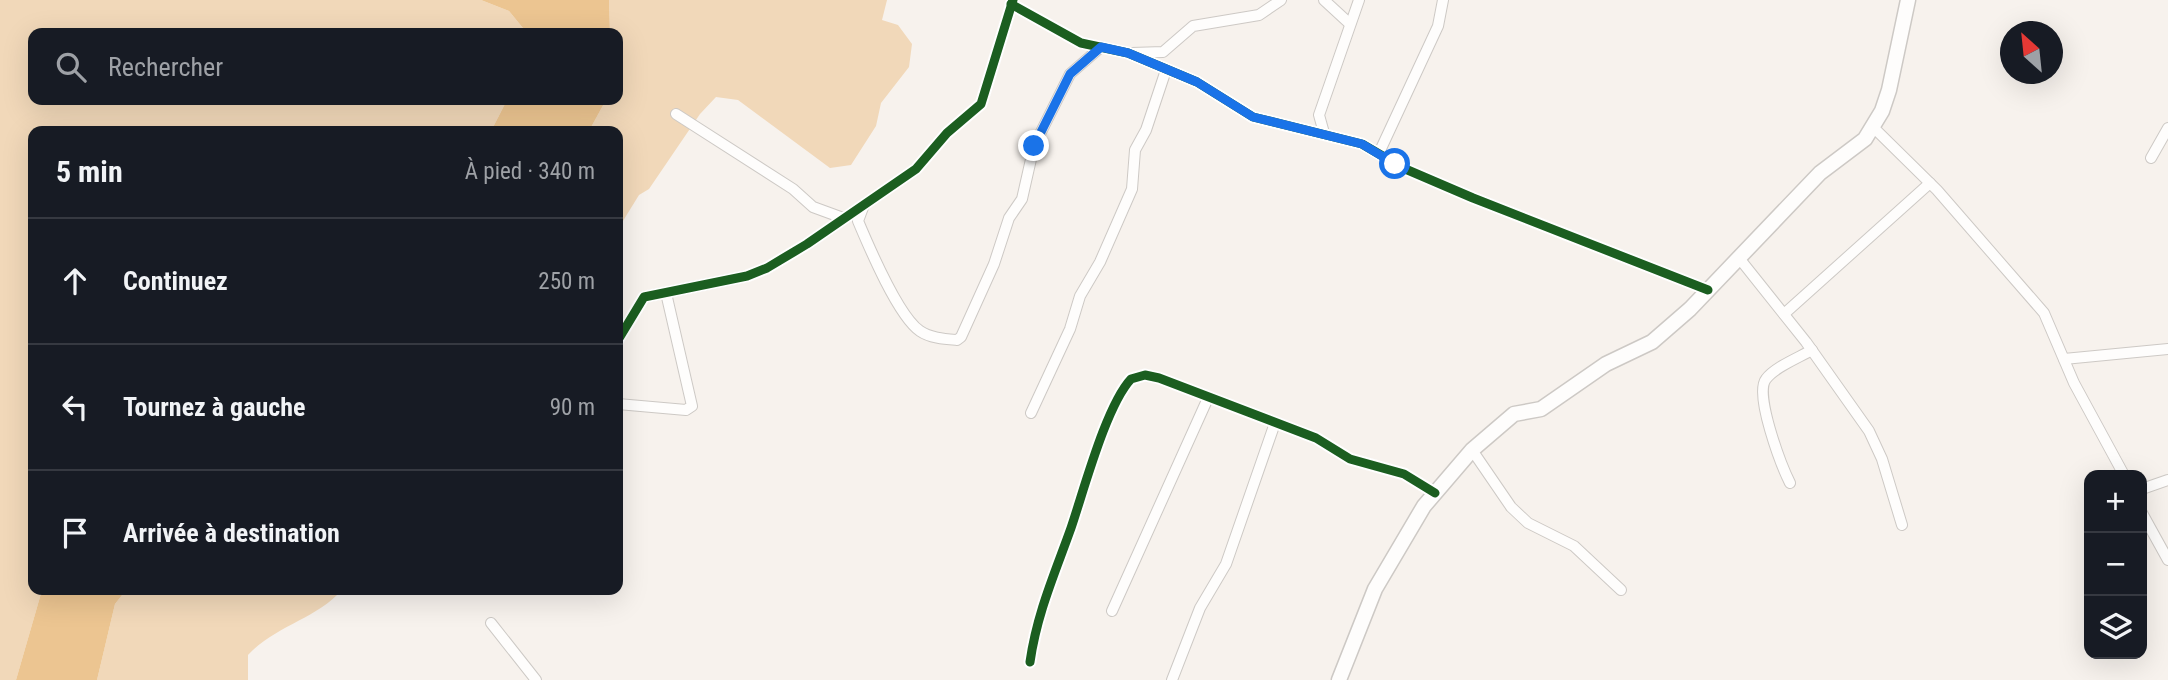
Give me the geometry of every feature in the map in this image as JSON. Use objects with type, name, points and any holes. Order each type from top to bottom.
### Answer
[{"type":"main road","points":[[1339,680],[1375,589],[1435,493],[1472,450],[1514,414],[1541,409],[1606,364],[1652,342],[1708,290],[1820,173],[1857,147],[1873,127],[1889,90],[1908,0]]},
{"type":"street","points":[[1128,53],[1163,52],[1192,26],[1259,15],[1281,0]]},
{"type":"street","points":[[1324,0],[1350,24]]},
{"type":"street","points":[[1324,133],[1319,115],[1359,0]]},
{"type":"street","points":[[1379,153],[1438,26],[1443,0]]},
{"type":"street","points":[[623,331],[640,299],[747,276],[767,268],[916,169],[947,133],[978,107],[1012,2],[1058,32],[1128,53],[1197,82],[1253,117],[1324,133],[1379,153],[1404,168],[1473,198],[1708,290]]},
{"type":"street","points":[[864,205],[858,222],[892,292],[912,324],[929,335],[957,340],[961,337],[994,264],[1009,218],[1021,199],[1034,146],[1070,74],[1101,47]]},
{"type":"street","points":[[1031,413],[1070,329],[1080,296],[1100,262],[1132,189],[1135,150],[1146,130],[1166,70]]},
{"type":"street","points":[[676,114],[793,190],[813,207],[843,218]]},
{"type":"street","points":[[1873,127],[1930,183],[2044,313],[2074,383],[2121,470]]},
{"type":"street","points":[[2151,158],[2168,128]]},
{"type":"street","points":[[1784,314],[1930,183]]},
{"type":"street","points":[[1739,258],[1812,350],[1877,445],[1902,525]]},
{"type":"street","points":[[623,404],[686,410],[692,407],[666,293]]},
{"type":"street","points":[[2064,359],[2168,349]]},
{"type":"street","points":[[1790,482],[1777,455],[1762,390],[1767,376],[1812,350]]},
{"type":"street","points":[[1030,662],[1054,565],[1108,421],[1127,383],[1138,376],[1159,378],[1316,438],[1350,459],[1404,474],[1435,493]]},
{"type":"street","points":[[1112,611],[1208,398]]},
{"type":"street","points":[[1172,680],[1200,608],[1226,564],[1275,423]]},
{"type":"street","points":[[1472,450],[1511,507],[1528,523],[1574,546],[1621,590]]},
{"type":"street","points":[[2147,487],[2168,480]]},
{"type":"street","points":[[2147,522],[2168,561]]},
{"type":"street","points":[[491,623],[536,680]]},
{"type":"shaded area","points":[[0,0],[481,0],[509,11],[523,28],[28,28],[28,105],[504,105],[494,126],[28,126],[28,595],[41,595],[16,680],[0,680]]},
{"type":"shaded area","points":[[481,0],[609,0],[610,28],[523,28],[509,11]]},
{"type":"shaded area","points":[[609,0],[887,0],[882,20],[898,25],[912,44],[909,67],[881,103],[876,126],[851,165],[830,168],[738,100],[716,97],[700,114],[649,189],[639,195],[623,221],[623,126],[592,126],[603,105],[623,105],[623,28],[610,28]]},
{"type":"shaded area","points":[[504,105],[603,105],[592,126],[494,126]]},
{"type":"shaded area","points":[[41,595],[122,595],[115,604],[97,680],[16,680]]},
{"type":"shaded area","points":[[122,595],[337,595],[270,637],[248,655],[248,680],[97,680],[115,604]]},
{"type":"cycle path","points":[[623,332],[644,297],[747,276],[767,268],[807,244],[916,169],[947,133],[981,104],[1013,0]]},
{"type":"cycle path","points":[[1011,4],[1081,43],[1128,53],[1197,82],[1253,117],[1362,144],[1403,168],[1473,198],[1708,290]]},
{"type":"cycle path","points":[[1030,662],[1042,610],[1096,449],[1113,408],[1131,379],[1145,375],[1159,378],[1316,438],[1350,459],[1404,474],[1435,493]]},
{"type":"route","points":[[1034,146],[1070,74],[1101,47],[1128,53],[1197,82],[1253,117],[1267,122],[1309,128],[1362,144],[1395,164]]}]
